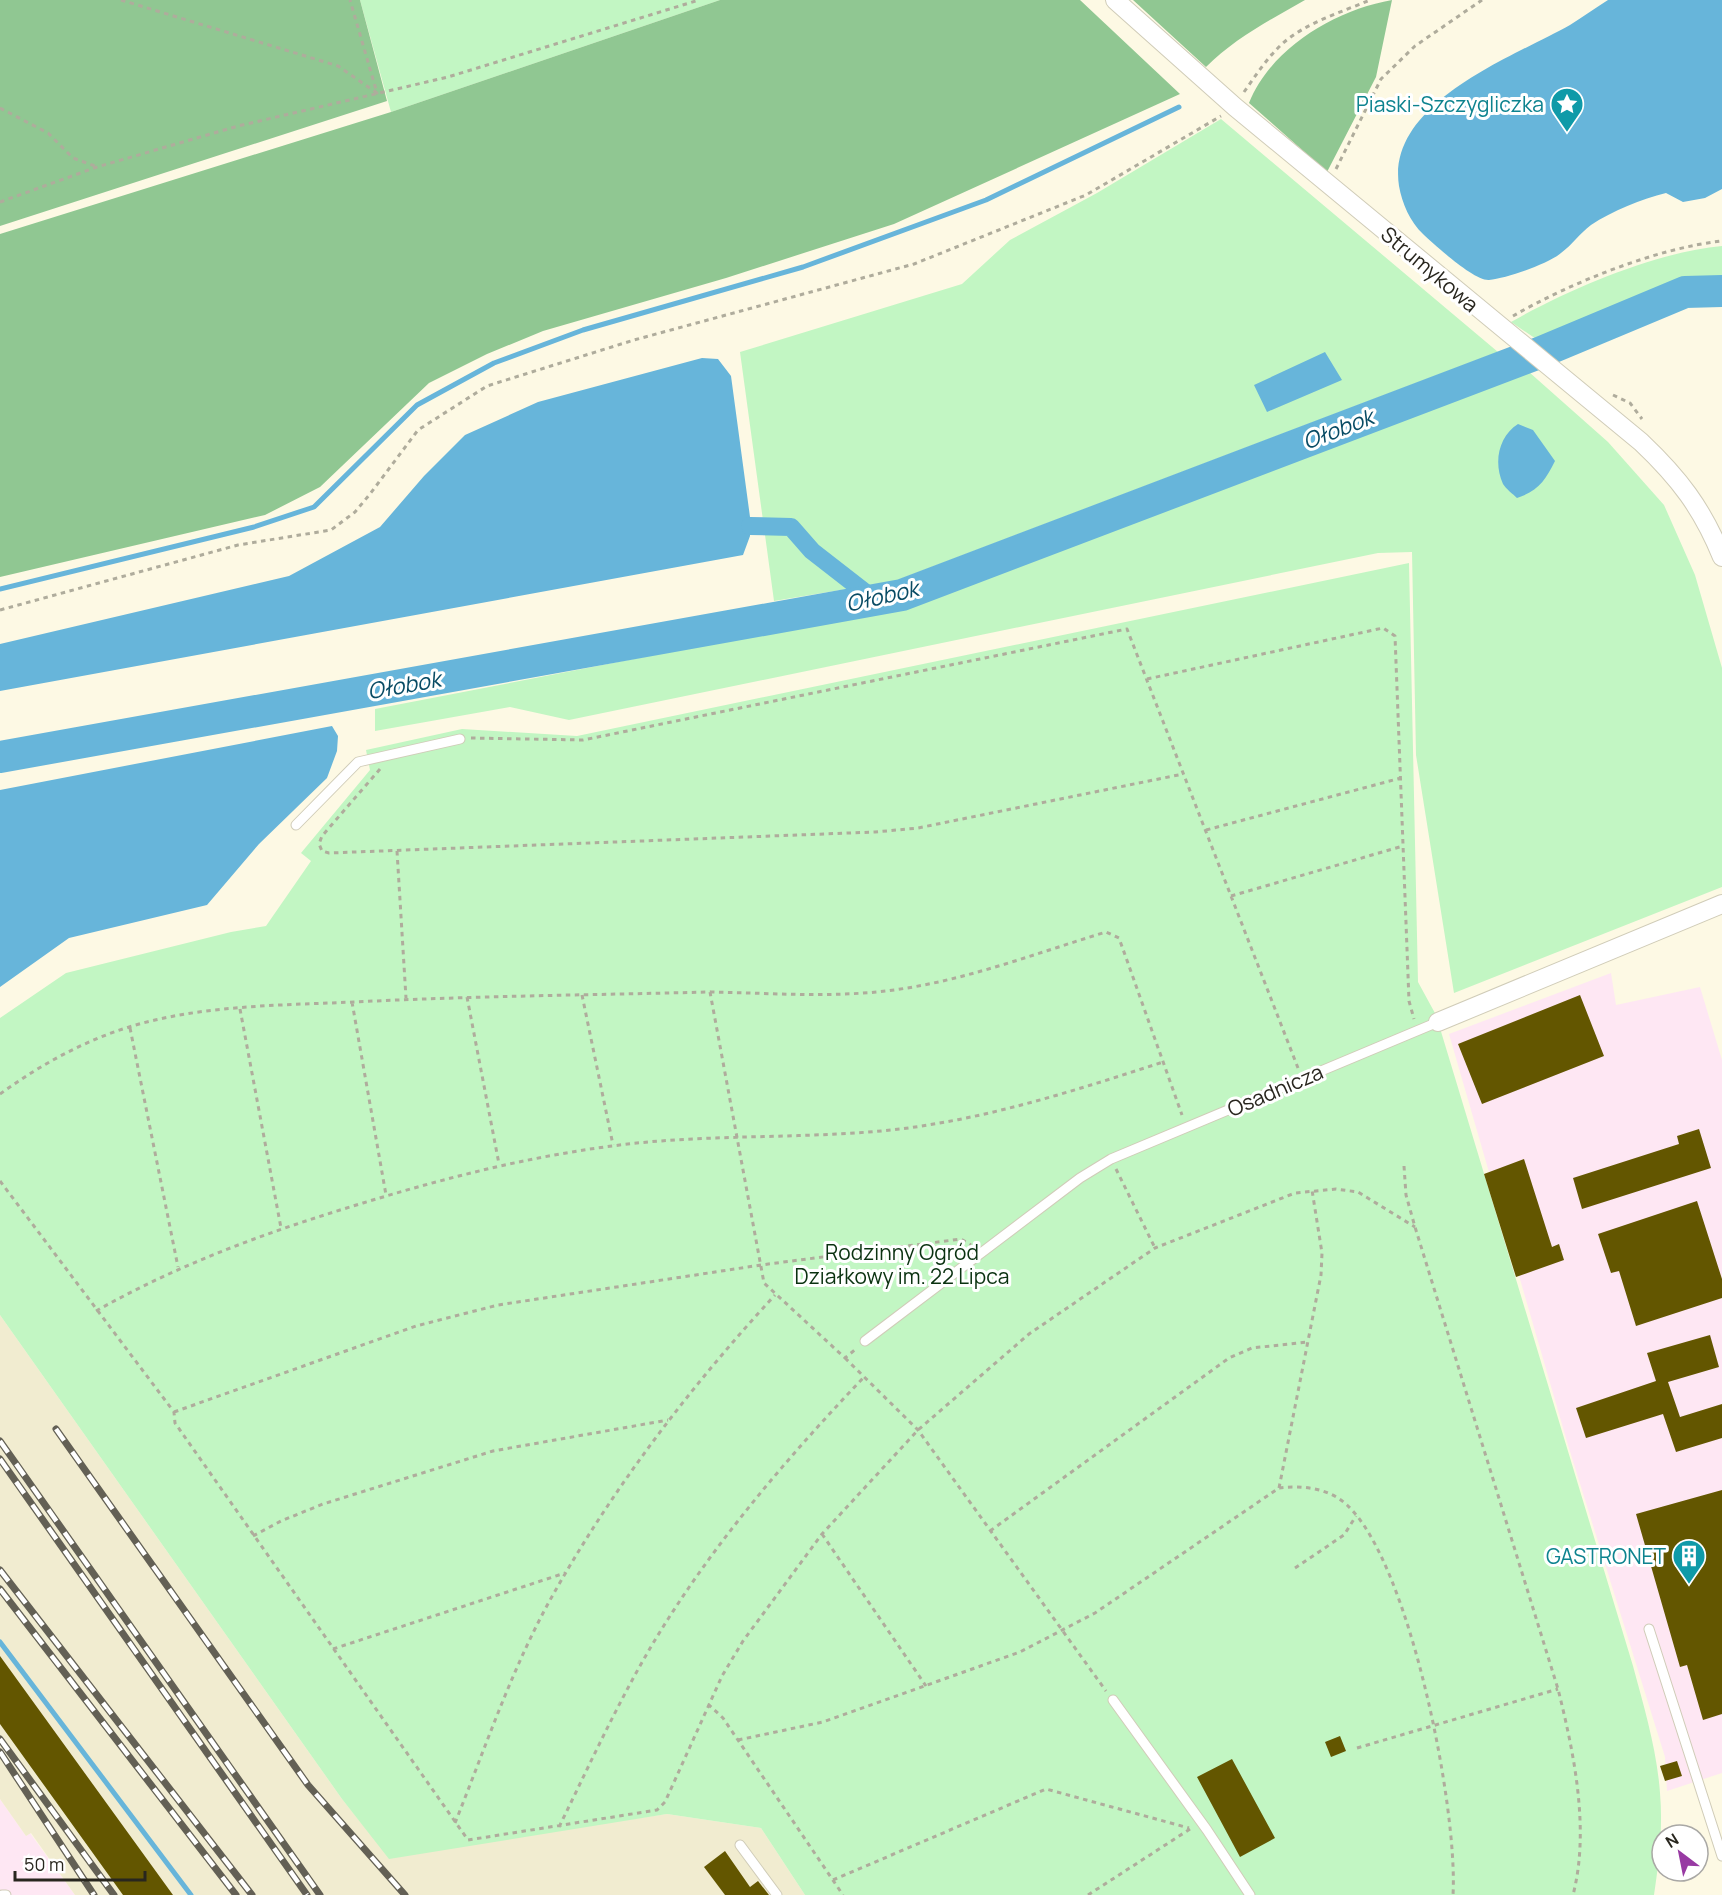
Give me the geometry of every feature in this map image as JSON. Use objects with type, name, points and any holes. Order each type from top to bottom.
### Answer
[{"type":"street","name":"Strumykowa","points":[[1115,0],[1234,107],[1641,442],[1667,468],[1707,520],[1722,557]]},
{"type":"street","name":"Osadnicza","points":[[1438,1022],[1722,904]]},
{"type":"lane","points":[[296,825],[358,762],[460,739]]},
{"type":"lane","name":"Osadnicza","points":[[865,1341],[1080,1178],[1111,1159],[1438,1022]]},
{"type":"lane","points":[[1649,1629],[1722,1856]]},
{"type":"lane","points":[[1113,1700],[1207,1830],[1250,1895]]},
{"type":"lane","points":[[740,1845],[777,1895]]},
{"type":"path","points":[[121,0],[338,66],[377,93]]},
{"type":"path","points":[[350,0],[377,93]]},
{"type":"path","points":[[0,202],[97,167],[238,126],[448,77],[699,0]]},
{"type":"path","points":[[0,610],[238,545],[331,530],[355,512],[418,430],[487,386],[634,340],[915,264],[1086,195],[1234,107],[1264,63],[1284,43],[1318,22],[1370,0]]},
{"type":"path","points":[[1328,184],[1381,79],[1415,46],[1482,0]]},
{"type":"path","points":[[0,108],[48,133],[73,158],[97,167]]},
{"type":"path","points":[[1497,325],[1542,299],[1654,255],[1694,244],[1722,242]]},
{"type":"path","points":[[1147,680],[1383,628],[1395,636],[1409,1000],[1418,1030]]},
{"type":"path","points":[[460,739],[583,740],[1127,629],[1302,1078]]},
{"type":"path","points":[[378,757],[381,771],[322,836],[319,844],[322,851],[329,854],[875,832],[918,828],[1183,774]]},
{"type":"path","points":[[1205,831],[1401,778]]},
{"type":"path","points":[[1231,896],[1403,846]]},
{"type":"path","points":[[397,851],[406,999]]},
{"type":"path","points":[[0,1094],[36,1068],[83,1043],[154,1020],[240,1009],[406,999],[710,993],[865,993],[951,980],[1106,932],[1119,938],[1187,1127]]},
{"type":"path","points":[[710,993],[764,1283],[845,1358],[918,1431],[1113,1700]]},
{"type":"path","points":[[582,995],[613,1145]]},
{"type":"path","points":[[467,997],[499,1164]]},
{"type":"path","points":[[352,1002],[387,1196]]},
{"type":"path","points":[[240,1009],[281,1228]]},
{"type":"path","points":[[130,1028],[178,1268]]},
{"type":"path","points":[[96,1311],[178,1268],[281,1228],[499,1164],[613,1145],[737,1136],[841,1135],[903,1129],[997,1111],[1067,1093],[1163,1062]]},
{"type":"path","points":[[1111,1159],[1155,1248]]},
{"type":"path","points":[[1404,1166],[1406,1195],[1415,1227],[1558,1689],[1577,1778],[1579,1846],[1573,1895]]},
{"type":"path","points":[[0,1181],[174,1412],[175,1424],[468,1840],[657,1810],[665,1802],[708,1704],[743,1641],[822,1534],[918,1431],[1029,1334],[1155,1248],[1272,1200],[1312,1190],[1336,1189],[1358,1192],[1415,1227]]},
{"type":"path","points":[[1278,1488],[1321,1275],[1322,1253],[1312,1190]]},
{"type":"path","points":[[174,1412],[416,1326],[498,1305],[760,1265],[961,1239],[983,1251]]},
{"type":"path","points":[[455,1822],[523,1656],[567,1572],[606,1506],[719,1355],[776,1294]]},
{"type":"path","points":[[845,1358],[865,1341]]},
{"type":"path","points":[[990,1531],[1229,1358],[1252,1348],[1308,1342]]},
{"type":"path","points":[[560,1827],[607,1728],[655,1640],[726,1536],[804,1440],[864,1377]]},
{"type":"path","points":[[253,1536],[281,1521],[323,1504],[493,1450],[670,1420]]},
{"type":"path","points":[[738,1740],[823,1722],[1020,1652],[1104,1606],[1278,1488],[1295,1486],[1335,1495],[1368,1530],[1391,1581],[1421,1674],[1432,1725],[1449,1820],[1454,1869],[1453,1895]]},
{"type":"path","points":[[1295,1568],[1344,1535],[1356,1516]]},
{"type":"path","points":[[822,1534],[926,1686]]},
{"type":"path","points":[[333,1649],[567,1572]]},
{"type":"path","points":[[1357,1748],[1558,1689]]},
{"type":"path","points":[[708,1704],[723,1718],[843,1895]]},
{"type":"path","points":[[833,1880],[1046,1789],[1190,1828],[1207,1830]]},
{"type":"path","points":[[1088,1895],[1190,1828]]},
{"type":"shaded area","points":[[1611,973],[1616,1005],[1700,987],[1722,1060],[1722,1773],[1667,1791],[1665,1757],[1568,1445],[1449,1034]]},
{"type":"shaded area","points":[[0,1315],[342,1799],[387,1855],[667,1814],[761,1828],[805,1895],[75,1895],[31,1833],[26,1836],[0,1799]]},
{"type":"shaded area","points":[[0,1799],[26,1836],[30,1833],[75,1895],[0,1895]]},
{"type":"green space","points":[[0,0],[360,0],[387,101],[0,226]]},
{"type":"green space","points":[[360,0],[720,0],[391,112]]},
{"type":"green space","points":[[720,0],[1080,0],[1180,94],[894,224],[726,278],[543,331],[487,354],[429,383],[320,487],[265,515],[0,577],[0,234],[391,112]]},
{"type":"green space","points":[[1133,0],[1305,0],[1240,39],[1206,67]]},
{"type":"green space","points":[[1392,0],[1376,77],[1327,172],[1249,103],[1259,83],[1273,65],[1307,35],[1349,13]]},
{"type":"green space","points":[[1221,119],[1498,352],[895,581],[774,601],[740,352],[962,284],[1010,240],[1097,193]]},
{"type":"green space","points":[[1722,246],[1722,283],[1681,285],[1542,343],[1511,322],[1559,297],[1613,274],[1669,256]]},
{"type":"green space","points":[[1529,372],[1608,442],[1664,505],[1695,575],[1722,668],[1722,887],[1454,993],[1416,755],[1412,552],[1378,553],[569,720],[510,707],[375,731],[375,709],[918,604]]},
{"type":"green space","name":"Rodzinny Ogród Działkowy im. 22 Lipca","points":[[1409,563],[1418,982],[1436,1015],[1646,1713],[1656,1761],[1661,1806],[1661,1823],[1650,1823],[1650,1883],[1655,1883],[1654,1895],[805,1895],[761,1828],[667,1814],[389,1859],[342,1799],[0,1315],[0,1018],[66,973],[231,932],[266,926],[311,861],[301,853],[370,770],[366,750],[462,729],[577,736]]},
{"type":"water","name":"Piaski-Szczygliczka","points":[[1608,0],[1722,0],[1722,189],[1705,198],[1683,202],[1666,193],[1637,202],[1591,225],[1565,250],[1547,262],[1506,276],[1489,280],[1482,279],[1455,262],[1423,234],[1410,218],[1399,186],[1400,157],[1412,130],[1432,107],[1458,86],[1487,68],[1570,25]]},
{"type":"water","points":[[1325,352],[1342,380],[1267,412],[1254,385]]},
{"type":"water","points":[[702,358],[718,359],[731,376],[750,517],[750,536],[743,555],[0,691],[0,644],[289,576],[380,527],[424,476],[465,435],[538,402]]},
{"type":"water","points":[[1518,424],[1533,430],[1555,461],[1540,484],[1517,498],[1503,484],[1498,459],[1506,435]]},
{"type":"water","points":[[332,726],[338,736],[337,751],[327,778],[259,844],[207,905],[69,938],[0,987],[0,790]]},
{"type":"building","points":[[1580,995],[1604,1056],[1482,1104],[1458,1044]]},
{"type":"building","points":[[1699,1129],[1711,1168],[1582,1209],[1573,1178],[1679,1144],[1677,1136]]},
{"type":"building","points":[[1524,1159],[1552,1247],[1559,1244],[1564,1260],[1516,1277],[1484,1174]]},
{"type":"building","points":[[1697,1201],[1722,1279],[1722,1298],[1636,1326],[1619,1271],[1611,1273],[1598,1234]]},
{"type":"building","points":[[1710,1335],[1719,1367],[1668,1382],[1680,1417],[1722,1404],[1722,1438],[1676,1452],[1663,1414],[1586,1438],[1576,1408],[1656,1381],[1647,1353]]},
{"type":"building","name":"GASTRONET","points":[[1722,1490],[1722,1714],[1703,1720],[1687,1665],[1680,1667],[1636,1514]]},
{"type":"building","points":[[0,1656],[173,1895],[123,1895],[0,1724]]},
{"type":"building","points":[[1340,1736],[1346,1751],[1331,1757],[1325,1742]]},
{"type":"building","points":[[1232,1759],[1275,1838],[1240,1857],[1197,1777]]},
{"type":"building","points":[[1677,1761],[1682,1776],[1665,1781],[1660,1766]]},
{"type":"building","points":[[725,1851],[750,1887],[758,1881],[769,1895],[725,1895],[704,1867]]},
{"type":"waterway","points":[[0,589],[254,527],[314,507],[417,405],[494,363],[583,330],[803,267],[986,200],[1179,107]]},
{"type":"waterway","name":"Ołobok","points":[[0,757],[902,595],[1539,353],[1685,292],[1722,291]]},
{"type":"waterway","points":[[750,526],[791,527],[812,551],[875,600]]},
{"type":"waterway","points":[[0,1642],[191,1895]]},
{"type":"railway","points":[[56,1429],[308,1785],[405,1895]]},
{"type":"railway","points":[[0,1441],[320,1895]]},
{"type":"railway","points":[[0,1459],[307,1895]]},
{"type":"railway","points":[[0,1570],[252,1895]]},
{"type":"railway","points":[[0,1589],[236,1895]]},
{"type":"railway","points":[[0,1739],[114,1895]]},
{"type":"railway","points":[[0,1752],[94,1895]]},
{"type":"place","name":"Piaski-Szczygliczka","points":[[1567,133]]},
{"type":"place","name":"GASTRONET","points":[[1689,1585]]}]
